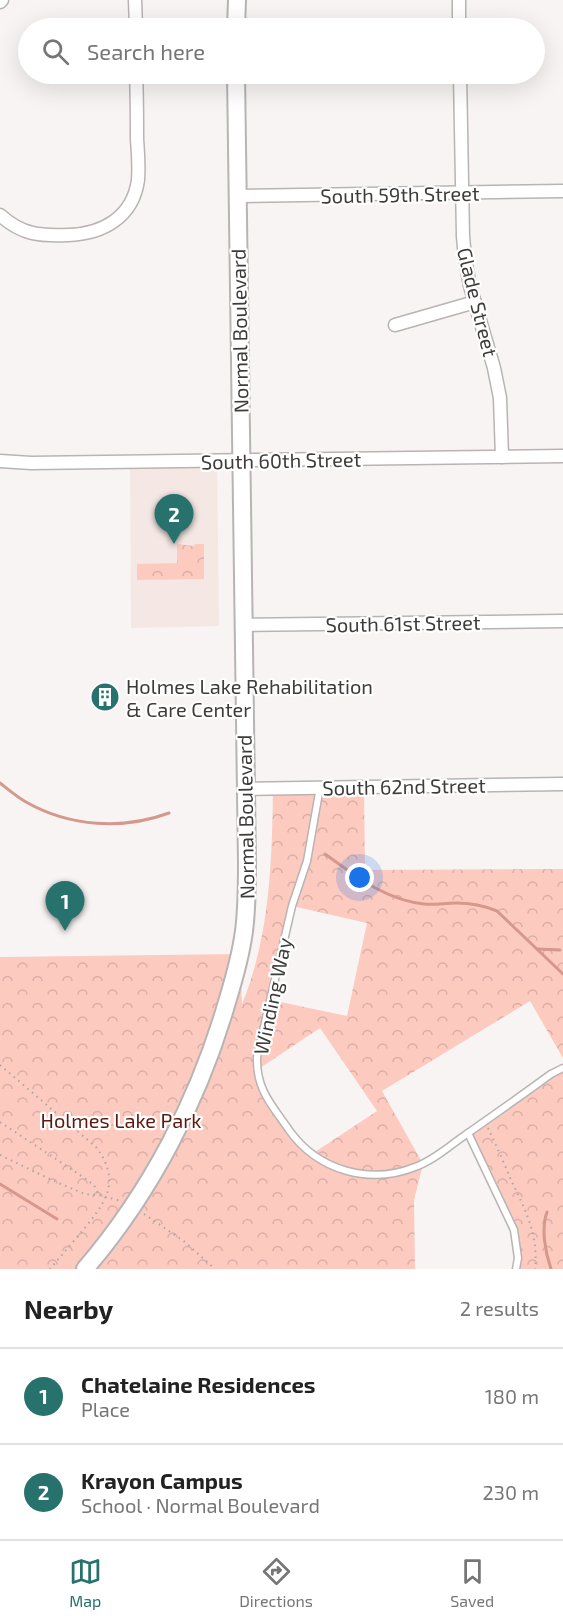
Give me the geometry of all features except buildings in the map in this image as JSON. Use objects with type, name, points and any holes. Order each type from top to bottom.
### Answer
[{"type":"main road","points":[[236,18],[237,0]]},
{"type":"main road","name":"Normal Boulevard","points":[[85,1269],[132,1206],[165,1153],[191,1102],[215,1041],[235,974],[244,932],[247,902],[236,84]]},
{"type":"street","points":[[135,0],[136,18]]},
{"type":"street","points":[[459,0],[459,18]]},
{"type":"street","points":[[0,215],[9,223],[30,233],[44,235],[90,233],[119,218],[133,198],[138,178],[136,84]]},
{"type":"street","name":"Glade Street","points":[[460,84],[465,259],[495,368],[500,398],[502,457]]},
{"type":"street","name":"South 59th Street","points":[[237,196],[563,191]]},
{"type":"street","points":[[395,325],[475,302]]},
{"type":"street","name":"South 60th Street","points":[[0,461],[31,463],[563,456]]},
{"type":"street","name":"South 61st Street","points":[[243,625],[563,621]]},
{"type":"street","name":"South 62nd Street","points":[[245,789],[563,784]]},
{"type":"lane","name":"Winding Way","points":[[320,787],[307,861],[292,906],[257,1057],[259,1083],[293,1135],[318,1159],[334,1167],[367,1175],[401,1172],[430,1160],[551,1074],[563,1068]]},
{"type":"lane","points":[[468,1133],[514,1230],[518,1258],[516,1269]]},
{"type":"path","points":[[0,1065],[96,1148],[103,1157],[109,1173],[110,1182],[106,1197],[98,1211],[50,1269]]},
{"type":"path","points":[[485,1121],[528,1217],[535,1245],[535,1269]]},
{"type":"path","points":[[0,1122],[81,1174],[94,1185],[99,1195]]},
{"type":"path","points":[[0,1155],[85,1194],[99,1195],[132,1206],[184,1242],[215,1269]]},
{"type":"shaded area","points":[[217,461],[219,626],[131,628],[130,462]]},
{"type":"green space","points":[[177,544],[194,546],[204,544],[204,579],[137,580],[137,564],[177,563]]},
{"type":"green space","name":"Holmes Lake Park","points":[[364,787],[365,870],[563,869],[563,1058],[530,1001],[382,1091],[423,1164],[414,1200],[415,1269],[0,1269],[0,957],[240,954],[242,1004],[259,952],[268,898],[273,788]],"holes":[[[292,906],[367,923],[347,1016],[271,1000]],[[320,1028],[377,1111],[312,1154],[293,1135],[259,1083],[257,1070]]]},
{"type":"green space","points":[[563,1068],[563,1269],[516,1269],[517,1244],[468,1133]]},
{"type":"waterway","points":[[0,783],[23,800],[43,810],[78,821],[115,824],[169,813]]},
{"type":"waterway","points":[[325,854],[372,886],[396,898],[424,904],[472,904],[497,911],[563,974]]},
{"type":"waterway","points":[[538,949],[560,950]]},
{"type":"waterway","points":[[0,1184],[57,1219]]},
{"type":"waterway","points":[[547,1212],[544,1225],[545,1240],[551,1269]]},
{"type":"place","name":"Krayon Campus","points":[[174,544]]},
{"type":"place","name":"Holmes Lake Rehabilitation & Care Center","points":[[105,697]]},
{"type":"place","name":"Chatelaine Residences","points":[[65,931]]}]
